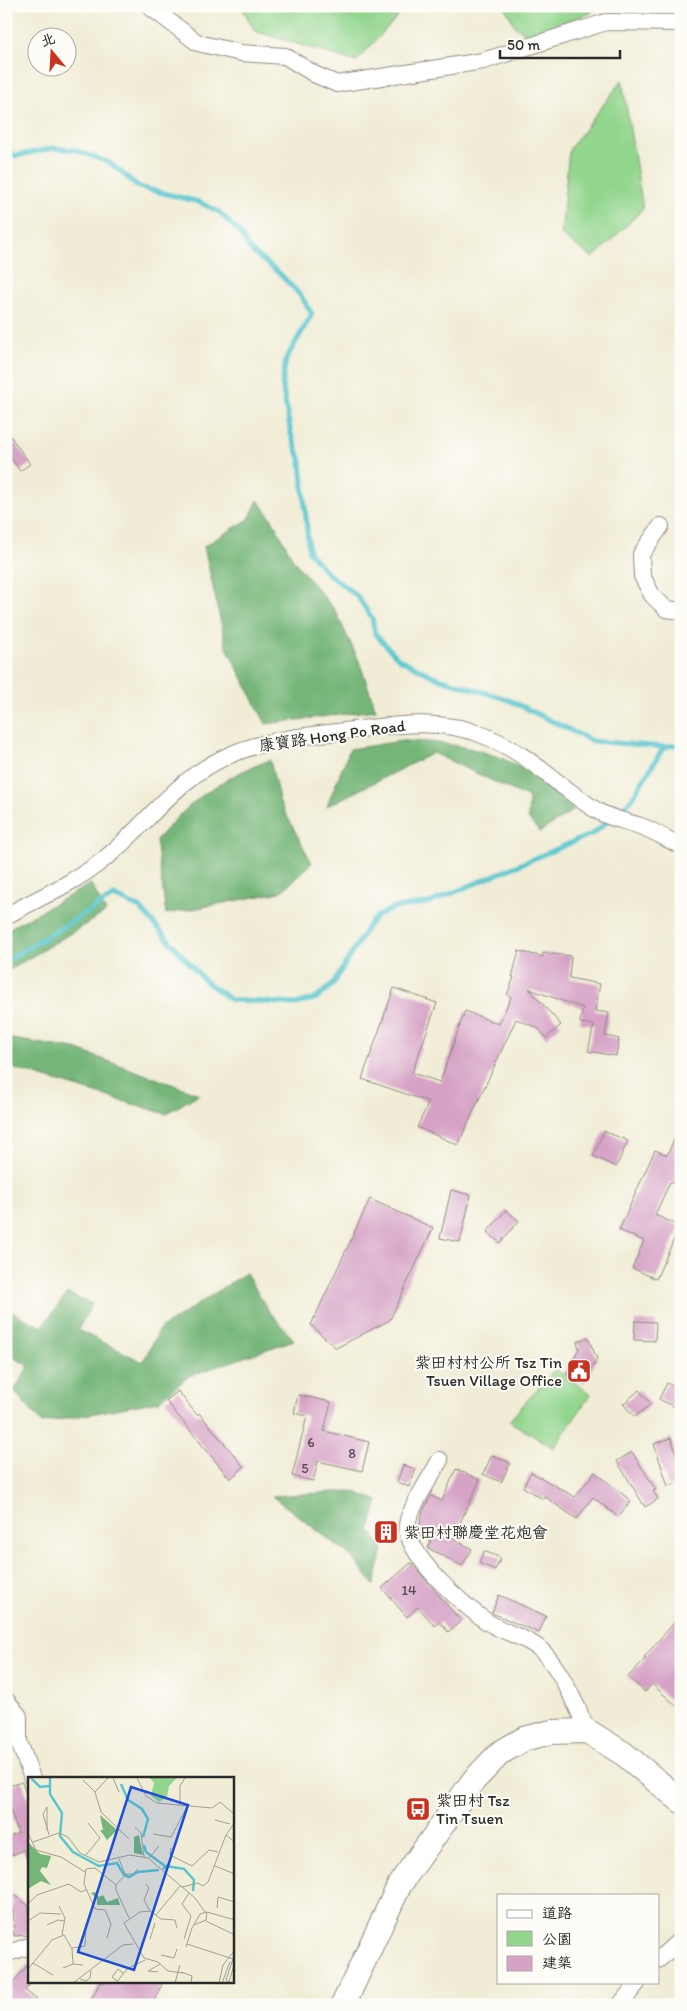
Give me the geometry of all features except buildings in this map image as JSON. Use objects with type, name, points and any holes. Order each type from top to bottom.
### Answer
[{"type":"street","points":[[148,6],[198,43],[241,53],[285,56],[316,75],[337,84],[483,61],[606,22],[681,23]]},
{"type":"street","points":[[661,526],[641,554],[642,576],[652,595],[666,609],[681,611]]},
{"type":"street","name":"康寶路 Hong Po Road","points":[[6,916],[81,876],[101,862],[123,843],[162,801],[195,775],[238,752],[291,738],[408,724],[433,724],[459,728],[484,735],[508,746],[530,760],[598,811],[644,828],[681,846]]},
{"type":"street","points":[[440,1460],[408,1520],[407,1534],[414,1549],[452,1593],[474,1612],[490,1624],[540,1649],[576,1703],[586,1731]]},
{"type":"street","points":[[6,1700],[19,1716],[19,1742],[32,1777]]},
{"type":"street","points":[[343,2005],[400,1884],[474,1780],[500,1753],[524,1739],[551,1732],[586,1731],[624,1754],[681,1801]]},
{"type":"street","points":[[660,1958],[681,1939]]},
{"type":"street","points":[[6,1954],[28,1946]]},
{"type":"street","points":[[620,2005],[636,1984]]},
{"type":"green space","points":[[241,6],[407,6],[356,62],[255,31]]},
{"type":"green space","points":[[504,6],[594,6],[591,13],[527,34],[516,27]]},
{"type":"green space","points":[[622,80],[643,209],[593,258],[561,235],[569,150]]},
{"type":"green space","points":[[258,500],[273,521],[294,561],[335,610],[359,661],[376,710],[266,724],[226,646],[204,546],[249,519]]},
{"type":"green space","points":[[402,741],[458,746],[499,757],[520,767],[574,810],[540,832],[528,819],[529,798],[433,753],[327,806],[350,749]]},
{"type":"green space","points":[[270,760],[280,803],[312,863],[281,892],[166,914],[156,840],[182,813],[207,792],[235,775]]},
{"type":"green space","points":[[91,884],[106,912],[6,972],[6,930]]},
{"type":"green space","points":[[6,1038],[75,1049],[199,1094],[166,1114],[6,1066]]},
{"type":"green space","points":[[246,1273],[268,1310],[294,1340],[189,1376],[159,1401],[42,1423],[14,1391],[29,1366],[6,1353],[6,1309],[42,1327],[67,1293],[92,1304],[78,1330],[143,1362],[160,1329]]},
{"type":"green space","points":[[555,1369],[591,1394],[554,1448],[509,1421]]},
{"type":"green space","points":[[352,1491],[378,1501],[370,1530],[383,1550],[374,1585],[352,1557],[272,1496]]},
{"type":"waterway","points":[[6,149],[15,156],[54,148],[75,150],[110,163],[139,187],[199,202],[219,212],[239,232],[251,251],[279,273],[301,296],[312,314],[286,359],[282,384],[291,434],[301,461],[309,552],[327,573],[357,596],[372,618],[375,634],[399,659],[435,677],[509,700],[592,741],[664,747]]},
{"type":"waterway","points":[[6,961],[114,896],[140,908],[205,981],[231,1000],[296,1004],[317,998],[333,984],[368,926],[377,916],[394,908],[429,903],[594,833],[631,800],[664,747],[681,744]]},
{"type":"place","name":"紫田村村公所 Tsz Tin Tsuen Village Office","points":[[579,1371]]},
{"type":"place","name":"紫田村聯慶堂花炮會","points":[[386,1532]]},
{"type":"place","name":"紫田村 Tsz Tin Tsuen","points":[[418,1809]]}]
